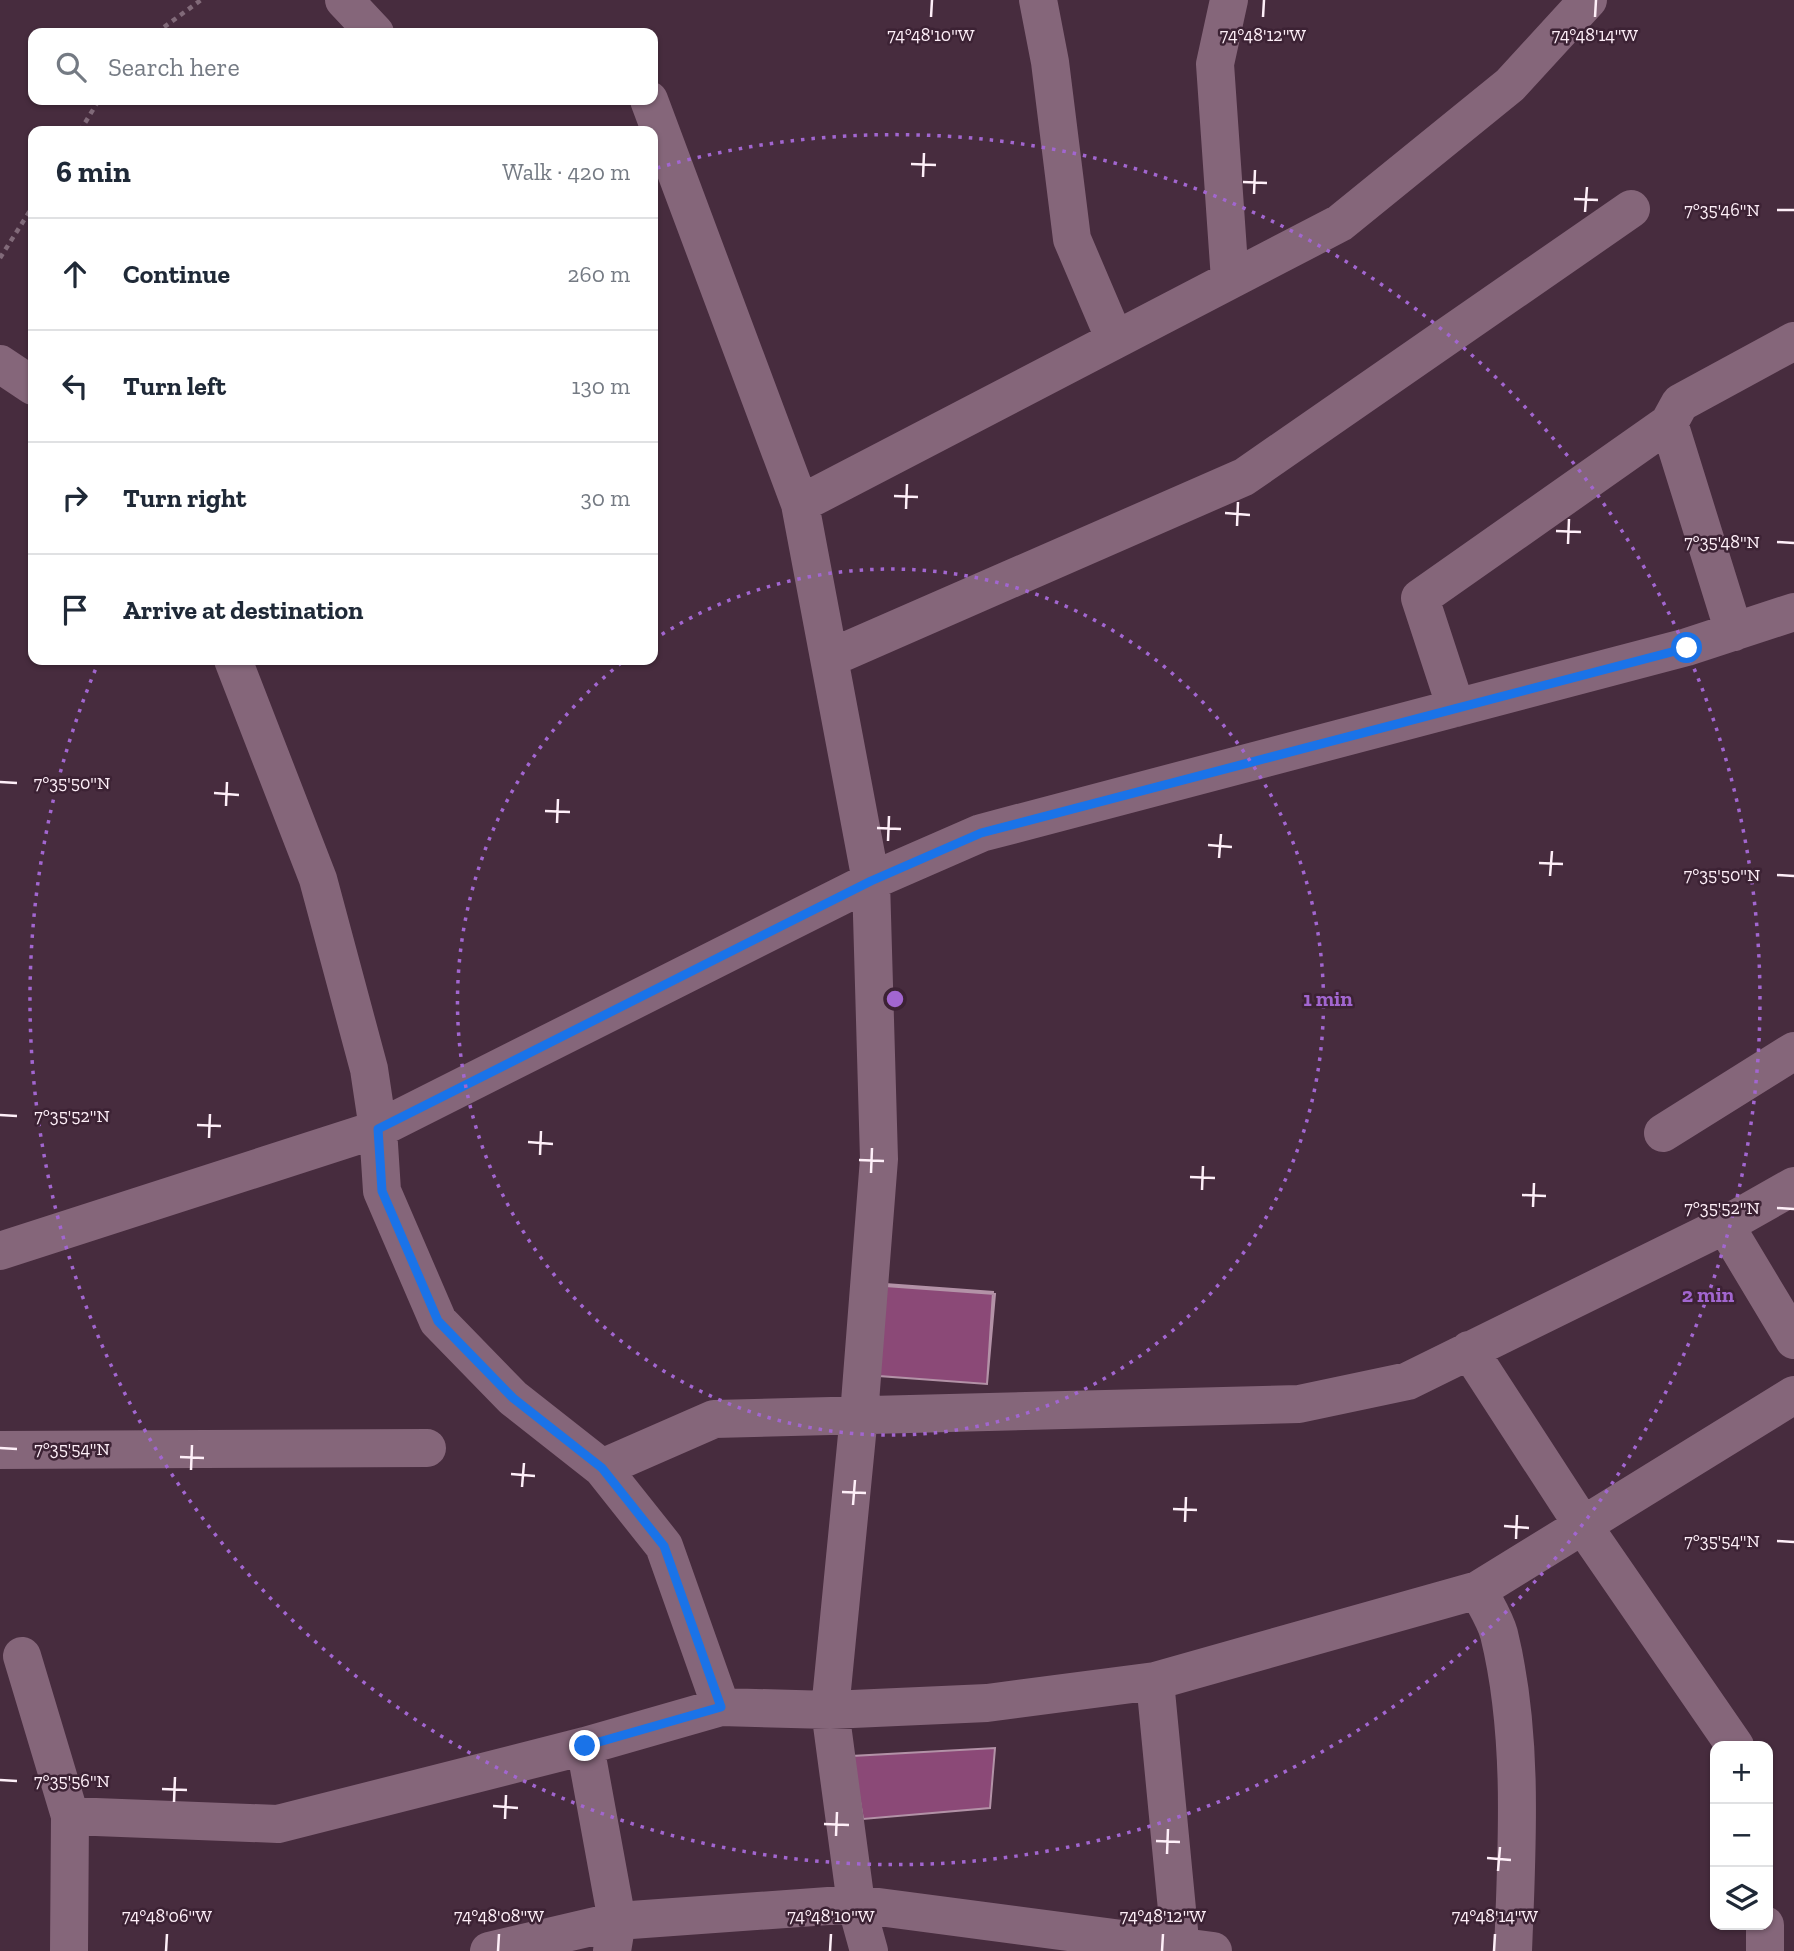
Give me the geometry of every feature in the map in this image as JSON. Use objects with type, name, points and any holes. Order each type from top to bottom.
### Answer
[{"type":"street","points":[[344,0],[370,28]]},
{"type":"street","points":[[1038,0],[1050,62],[1072,239],[1115,340]]},
{"type":"street","points":[[1229,0],[1215,64],[1230,280]]},
{"type":"street","points":[[800,504],[1340,222],[1510,85],[1588,0]]},
{"type":"street","points":[[651,105],[800,504],[871,881],[879,1159],[859,1415],[830,1710],[856,1904],[869,1951]]},
{"type":"street","points":[[830,658],[1244,477],[1631,209]]},
{"type":"street","points":[[1456,708],[1420,598],[1669,423],[1680,403],[1794,341]]},
{"type":"street","points":[[0,364],[28,383]]},
{"type":"street","points":[[1669,423],[1734,632]]},
{"type":"street","points":[[0,1251],[378,1129],[871,881],[981,833],[1687,648],[1794,612]]},
{"type":"street","points":[[237,665],[318,879],[369,1069],[378,1129],[382,1191],[438,1321],[513,1398],[602,1468],[664,1546],[721,1707]]},
{"type":"street","points":[[1663,1133],[1794,1051]]},
{"type":"street","points":[[602,1468],[714,1419],[1299,1404],[1408,1381],[1725,1224],[1794,1186]]},
{"type":"street","points":[[1725,1224],[1794,1340]]},
{"type":"street","points":[[1469,1350],[1582,1524],[1732,1741]]},
{"type":"street","points":[[70,1816],[278,1824],[585,1746],[721,1707],[830,1710],[987,1703],[1155,1681],[1478,1590],[1794,1395]]},
{"type":"street","points":[[0,1450],[427,1448]]},
{"type":"street","points":[[1478,1590],[1498,1631],[1514,1718],[1516,1872],[1513,1951]]},
{"type":"street","points":[[22,1656],[70,1816],[69,1951]]},
{"type":"street","points":[[489,1951],[856,1904],[1191,1949],[1155,1681]]},
{"type":"street","points":[[585,1746],[614,1936]]},
{"type":"street","points":[[1765,1930],[1765,1951]]},
{"type":"path","points":[[163,28],[201,0]]},
{"type":"path","points":[[83,126],[96,105]]},
{"type":"path","points":[[0,258],[28,214]]},
{"type":"building","points":[[885,1284],[993,1292],[987,1384],[879,1376]]},
{"type":"building","points":[[885,1286],[995,1294],[987,1384],[879,1376]]},
{"type":"building","points":[[995,1748],[990,1808],[863,1819],[852,1756]]},
{"type":"route","points":[[585,1746],[721,1707],[664,1546],[602,1468],[513,1398],[438,1321],[382,1191],[378,1129],[871,881],[981,833],[1687,648]]}]
